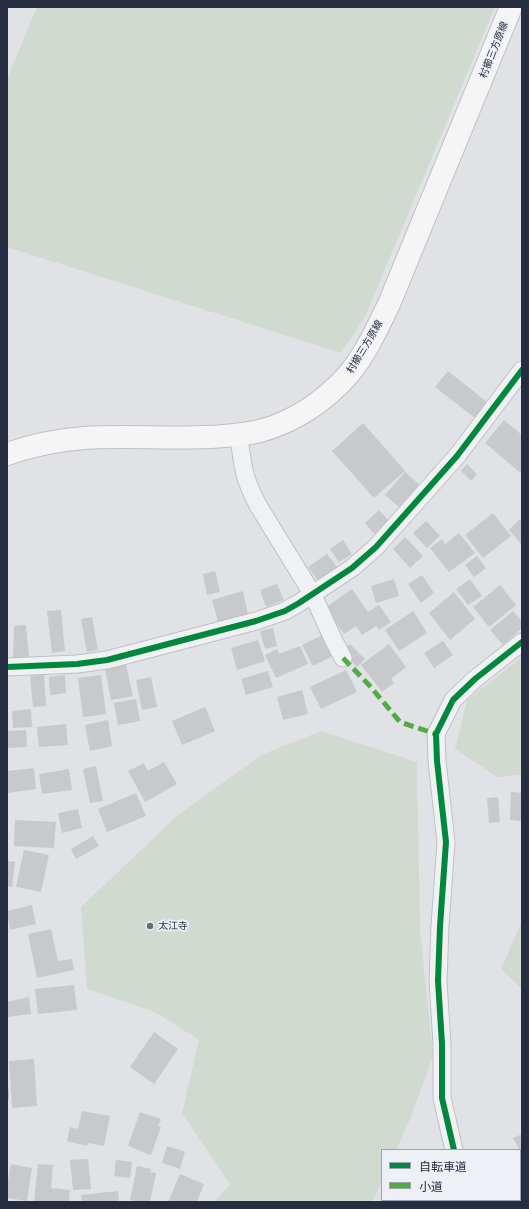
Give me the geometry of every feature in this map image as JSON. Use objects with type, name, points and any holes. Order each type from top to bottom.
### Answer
[{"type":"main road","name":"村櫛三方原線","points":[[7,454],[32,445],[58,440],[84,438],[206,437],[260,431],[285,422],[309,410],[331,393],[349,374],[364,351],[389,304],[511,7]]},
{"type":"street","points":[[7,667],[77,664],[107,660],[256,621],[285,610],[313,595],[352,568],[376,547],[457,456],[522,370]]},
{"type":"street","points":[[238,434],[246,478],[252,493],[313,595],[343,658]]},
{"type":"street","points":[[454,1149],[442,1098],[442,1044],[438,981],[446,842],[437,761],[436,734],[453,700],[475,679],[522,642]]},
{"type":"shaded area","points":[[37,7],[495,7],[365,317],[341,353],[7,247],[7,79]]},
{"type":"shaded area","points":[[522,657],[522,773],[519,775],[497,777],[455,749],[467,700]]},
{"type":"shaded area","points":[[321,731],[417,762],[420,930],[433,1056],[411,1117],[396,1149],[381,1149],[381,1183],[372,1202],[214,1202],[230,1184],[182,1113],[199,1040],[155,1012],[87,989],[81,907],[177,816],[261,755]]},
{"type":"shaded area","points":[[522,921],[522,989],[501,969]]},
{"type":"building","points":[[448,371],[487,402],[475,418],[435,387]]},
{"type":"building","points":[[504,420],[522,435],[522,474],[485,443]]},
{"type":"building","points":[[363,423],[405,471],[374,498],[332,451]]},
{"type":"building","points":[[467,464],[477,474],[471,481],[461,471]]},
{"type":"building","points":[[405,472],[421,486],[401,509],[385,495]]},
{"type":"building","points":[[379,510],[389,521],[374,534],[365,523]]},
{"type":"building","points":[[493,513],[511,536],[483,558],[465,535]]},
{"type":"building","points":[[520,519],[522,521],[522,545],[509,530]]},
{"type":"building","points":[[426,521],[440,536],[427,548],[413,533]]},
{"type":"building","points":[[459,533],[475,553],[449,572],[430,548],[442,539],[445,544]]},
{"type":"building","points":[[405,537],[423,556],[410,568],[393,549]]},
{"type":"building","points":[[343,540],[352,554],[339,562],[330,549]]},
{"type":"building","points":[[327,554],[337,567],[318,581],[308,567]]},
{"type":"building","points":[[477,556],[486,568],[474,577],[465,565]]},
{"type":"building","points":[[215,571],[220,592],[207,595],[203,574]]},
{"type":"building","points":[[422,575],[434,593],[421,603],[408,584]]},
{"type":"building","points":[[394,579],[399,596],[376,603],[371,586]]},
{"type":"building","points":[[470,579],[482,596],[468,605],[456,589]]},
{"type":"building","points":[[277,584],[284,600],[266,607],[260,590]]},
{"type":"building","points":[[500,585],[516,605],[489,627],[473,607]]},
{"type":"building","points":[[352,589],[368,612],[379,605],[391,622],[379,630],[376,626],[362,635],[356,626],[344,634],[325,608]]},
{"type":"building","points":[[243,591],[248,614],[218,622],[212,600]]},
{"type":"building","points":[[454,592],[475,619],[450,640],[429,613]]},
{"type":"building","points":[[61,610],[65,651],[52,653],[47,611]]},
{"type":"building","points":[[413,611],[427,633],[399,651],[385,630]]},
{"type":"building","points":[[513,611],[522,621],[522,628],[503,645],[490,630]]},
{"type":"building","points":[[92,617],[98,650],[87,652],[81,619]]},
{"type":"building","points":[[26,625],[29,657],[13,659],[14,626]]},
{"type":"building","points":[[273,628],[277,646],[265,649],[260,631]]},
{"type":"building","points":[[325,634],[335,655],[313,666],[302,645]]},
{"type":"building","points":[[258,640],[265,661],[237,670],[231,648]]},
{"type":"building","points":[[443,641],[453,655],[434,668],[424,653]]},
{"type":"building","points":[[350,644],[365,659],[357,667],[342,651]]},
{"type":"building","points":[[389,644],[406,667],[391,679],[394,683],[382,692],[361,665]]},
{"type":"building","points":[[300,646],[308,664],[276,678],[265,655],[277,649],[279,654]]},
{"type":"building","points":[[126,665],[133,696],[111,700],[105,669]]},
{"type":"building","points":[[346,670],[357,692],[321,709],[310,687]]},
{"type":"building","points":[[268,671],[273,687],[246,695],[241,679]]},
{"type":"building","points":[[44,675],[46,706],[33,707],[30,676]]},
{"type":"building","points":[[65,675],[66,693],[50,695],[49,677]]},
{"type":"building","points":[[101,675],[106,714],[83,717],[78,678]]},
{"type":"building","points":[[151,677],[157,707],[142,710],[136,680]]},
{"type":"building","points":[[302,690],[308,714],[283,720],[277,697]]},
{"type":"building","points":[[136,699],[140,721],[118,725],[114,703]]},
{"type":"building","points":[[205,707],[215,731],[182,745],[172,721]]},
{"type":"building","points":[[31,709],[32,727],[13,728],[12,711]]},
{"type":"building","points":[[108,720],[112,746],[90,751],[85,725]]},
{"type":"building","points":[[66,724],[68,745],[39,747],[37,727]]},
{"type":"building","points":[[26,730],[27,747],[7,748],[7,731]]},
{"type":"building","points":[[164,762],[177,784],[145,802],[128,771],[144,763],[148,771]]},
{"type":"building","points":[[96,766],[103,801],[90,803],[83,769]]},
{"type":"building","points":[[34,768],[36,789],[7,793],[7,771]]},
{"type":"building","points":[[69,769],[72,790],[42,794],[39,774]]},
{"type":"building","points":[[511,792],[522,793],[522,821],[510,820]]},
{"type":"building","points":[[136,793],[146,816],[107,832],[98,809]]},
{"type":"building","points":[[498,797],[500,822],[489,823],[487,798]]},
{"type":"building","points":[[78,809],[82,828],[62,833],[58,813]]},
{"type":"building","points":[[15,820],[56,822],[54,848],[14,846]]},
{"type":"building","points":[[93,836],[99,846],[76,859],[71,849]]},
{"type":"building","points":[[24,850],[49,855],[41,892],[16,887]]},
{"type":"building","points":[[7,861],[15,862],[12,887],[7,886]]},
{"type":"building","points":[[32,905],[36,924],[10,930],[7,911]]},
{"type":"building","points":[[51,929],[58,961],[72,959],[74,970],[37,978],[28,934]]},
{"type":"building","points":[[74,985],[77,1010],[38,1014],[35,989]]},
{"type":"building","points":[[29,997],[31,1014],[7,1017],[7,1002]]},
{"type":"building","points":[[154,1032],[178,1049],[154,1084],[130,1067]]},
{"type":"building","points":[[34,1059],[37,1106],[12,1108],[9,1061]]},
{"type":"building","points":[[7,1089],[9,1089],[9,1100],[7,1100]]},
{"type":"building","points":[[82,1111],[110,1116],[104,1146],[88,1143],[87,1146],[67,1141],[70,1127],[78,1129]]},
{"type":"building","points":[[140,1112],[161,1119],[158,1126],[161,1127],[151,1155],[128,1146]]},
{"type":"building","points":[[522,1134],[522,1154],[521,1149],[519,1149],[513,1138]]},
{"type":"building","points":[[167,1146],[185,1152],[180,1169],[162,1163]]},
{"type":"building","points":[[88,1159],[91,1189],[73,1190],[70,1160]]},
{"type":"building","points":[[116,1160],[132,1162],[130,1178],[114,1176]]},
{"type":"building","points":[[11,1164],[32,1168],[27,1201],[7,1198],[7,1186]]},
{"type":"building","points":[[38,1164],[53,1165],[51,1188],[70,1190],[69,1202],[34,1202]]},
{"type":"building","points":[[137,1166],[151,1169],[150,1172],[156,1173],[150,1202],[130,1200]]},
{"type":"building","points":[[180,1174],[204,1184],[197,1202],[168,1202]]},
{"type":"building","points":[[118,1191],[119,1202],[82,1202],[81,1195]]},
{"type":"marked path","points":[[343,658],[369,685],[400,722],[436,734]]},
{"type":"cycle path","points":[[7,667],[77,664],[107,660],[256,621],[285,611],[299,603],[352,568],[376,547],[457,456],[522,370]]},
{"type":"cycle path","points":[[454,1149],[442,1098],[442,1044],[438,981],[446,842],[437,761],[436,734],[453,700],[475,679],[522,642]]},
{"type":"place","name":"太江寺","points":[[150,926]]}]
